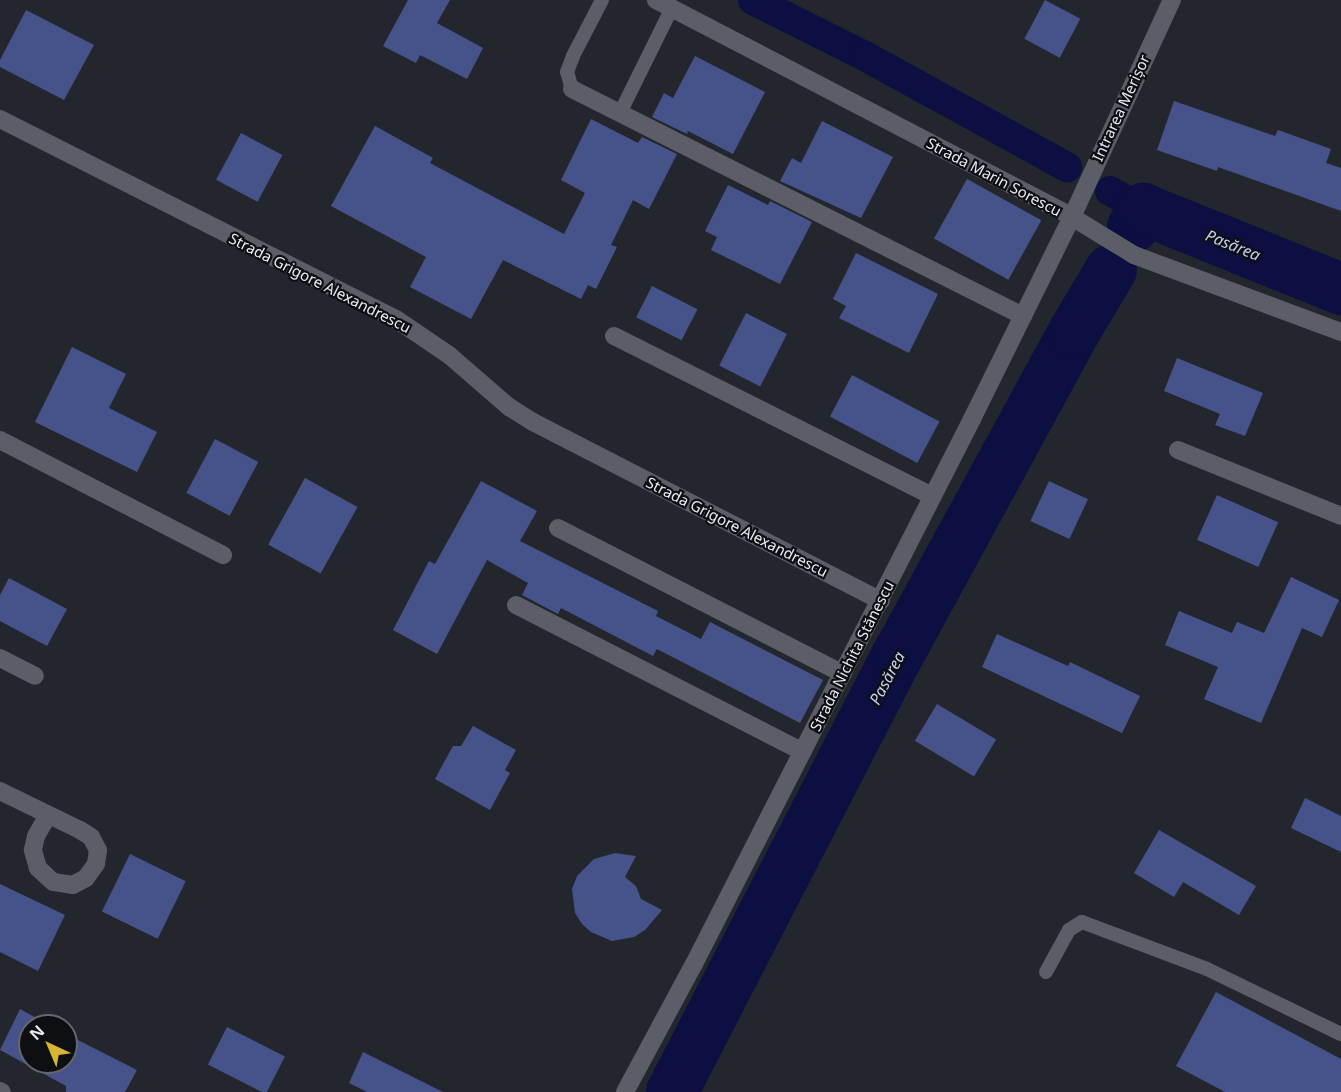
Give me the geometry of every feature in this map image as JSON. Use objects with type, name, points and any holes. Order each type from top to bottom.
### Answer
[{"type":"street","name":"Intrarea Merișor","points":[[1072,217],[1172,0]]},
{"type":"street","name":"Strada Marin Sorescu","points":[[664,4],[1072,217],[1134,255],[1341,332]]},
{"type":"street","points":[[572,89],[1023,316]]},
{"type":"street","name":"Strada Grigore Alexandrescu","points":[[0,118],[396,319],[449,356],[509,407],[533,422],[881,600]]},
{"type":"street","name":"Strada Nichita Stănescu","points":[[625,1092],[694,964],[881,600],[1072,217]]},
{"type":"street","points":[[614,336],[932,496]]},
{"type":"street","points":[[0,440],[223,555]]},
{"type":"street","points":[[1178,450],[1341,516]]},
{"type":"street","points":[[558,528],[843,674]]},
{"type":"street","points":[[516,605],[803,752]]},
{"type":"street","points":[[0,658],[35,676]]},
{"type":"street","points":[[0,791],[48,815]]},
{"type":"lane","points":[[572,89],[567,72],[602,0]]},
{"type":"lane","points":[[620,113],[664,4]]},
{"type":"lane","points":[[1046,972],[1069,930],[1082,922],[1207,969],[1341,1034]]},
{"type":"building","points":[[408,0],[450,0],[437,23],[483,48],[467,79],[420,55],[416,63],[383,46]]},
{"type":"building","points":[[1045,0],[1080,19],[1060,58],[1024,39]]},
{"type":"building","points":[[26,10],[94,45],[64,100],[0,67],[0,60]]},
{"type":"building","points":[[695,56],[765,92],[733,154],[688,131],[687,134],[652,117],[664,93],[673,98]]},
{"type":"building","points":[[1174,101],[1275,136],[1278,130],[1331,149],[1326,163],[1341,168],[1341,211],[1218,167],[1217,171],[1157,150]]},
{"type":"building","points":[[591,119],[638,143],[642,137],[677,154],[649,209],[633,200],[611,245],[617,247],[596,289],[588,285],[581,299],[503,260],[471,319],[410,287],[426,257],[331,206],[375,126],[433,158],[430,163],[564,234],[585,193],[561,180]]},
{"type":"building","points":[[822,121],[893,157],[861,218],[780,181],[792,158],[801,163]]},
{"type":"building","points":[[241,133],[282,155],[258,202],[216,180]]},
{"type":"building","points":[[967,179],[1041,220],[1008,280],[934,238]]},
{"type":"building","points":[[728,185],[768,205],[770,201],[812,222],[780,284],[711,250],[717,237],[705,231]]},
{"type":"building","points":[[856,253],[938,294],[909,353],[839,318],[846,306],[833,299]]},
{"type":"building","points":[[652,286],[697,309],[682,340],[636,317]]},
{"type":"building","points":[[746,313],[787,334],[760,386],[719,366]]},
{"type":"building","points":[[72,347],[126,374],[109,408],[157,432],[137,472],[35,422]]},
{"type":"building","points":[[1177,358],[1263,393],[1245,436],[1215,425],[1220,414],[1164,391]]},
{"type":"building","points":[[852,375],[939,421],[917,463],[830,416]]},
{"type":"building","points":[[215,439],[258,462],[230,516],[186,493]]},
{"type":"building","points":[[305,478],[357,507],[321,574],[268,544]]},
{"type":"building","points":[[481,481],[537,511],[520,541],[658,611],[656,616],[701,639],[710,622],[823,680],[800,723],[657,649],[653,656],[561,608],[558,614],[522,595],[528,583],[487,560],[437,654],[393,630],[429,561],[435,564]]},
{"type":"building","points":[[1049,481],[1088,499],[1069,539],[1030,521]]},
{"type":"building","points":[[1217,495],[1278,522],[1258,567],[1197,540]]},
{"type":"building","points":[[1291,577],[1339,600],[1322,637],[1302,628],[1261,723],[1204,699],[1218,667],[1165,645],[1179,611],[1232,633],[1237,622],[1264,633]]},
{"type":"building","points":[[9,578],[67,609],[47,646],[0,621],[0,595]]},
{"type":"building","points":[[997,634],[1068,666],[1070,662],[1140,696],[1122,733],[982,667]]},
{"type":"building","points":[[937,704],[996,740],[974,776],[915,741]]},
{"type":"building","points":[[473,726],[516,750],[505,770],[510,773],[490,810],[435,779],[453,746],[461,746]]},
{"type":"building","points":[[1305,798],[1341,816],[1341,852],[1291,828]]},
{"type":"building","points":[[1159,830],[1256,886],[1239,915],[1183,882],[1174,897],[1134,873]]},
{"type":"building","points":[[615,853],[636,856],[625,877],[636,886],[641,899],[662,910],[645,930],[634,937],[612,941],[591,932],[582,924],[575,913],[572,889],[577,876],[594,859]]},
{"type":"building","points":[[130,854],[186,881],[158,939],[102,912]]},
{"type":"building","points":[[0,884],[65,915],[38,971],[0,952]]},
{"type":"building","points":[[1216,992],[1341,1059],[1341,1092],[1225,1092],[1176,1066]]},
{"type":"building","points":[[20,1009],[29,1014],[18,1014],[18,1060],[0,1050]]},
{"type":"building","points":[[227,1027],[285,1057],[267,1092],[262,1092],[208,1064]]},
{"type":"building","points":[[78,1040],[137,1070],[125,1092],[66,1092],[66,1086],[44,1074],[78,1074]]},
{"type":"building","points":[[363,1052],[443,1092],[367,1092],[349,1083]]},
{"type":"waterway","points":[[753,0],[863,55],[1067,167]]},
{"type":"waterway","points":[[1110,191],[1143,209]]},
{"type":"waterway","name":"Pasărea","points":[[1133,227],[1143,209],[1341,289]]},
{"type":"waterway","name":"Pasărea","points":[[672,1092],[899,653],[1074,332],[1111,270]]}]
